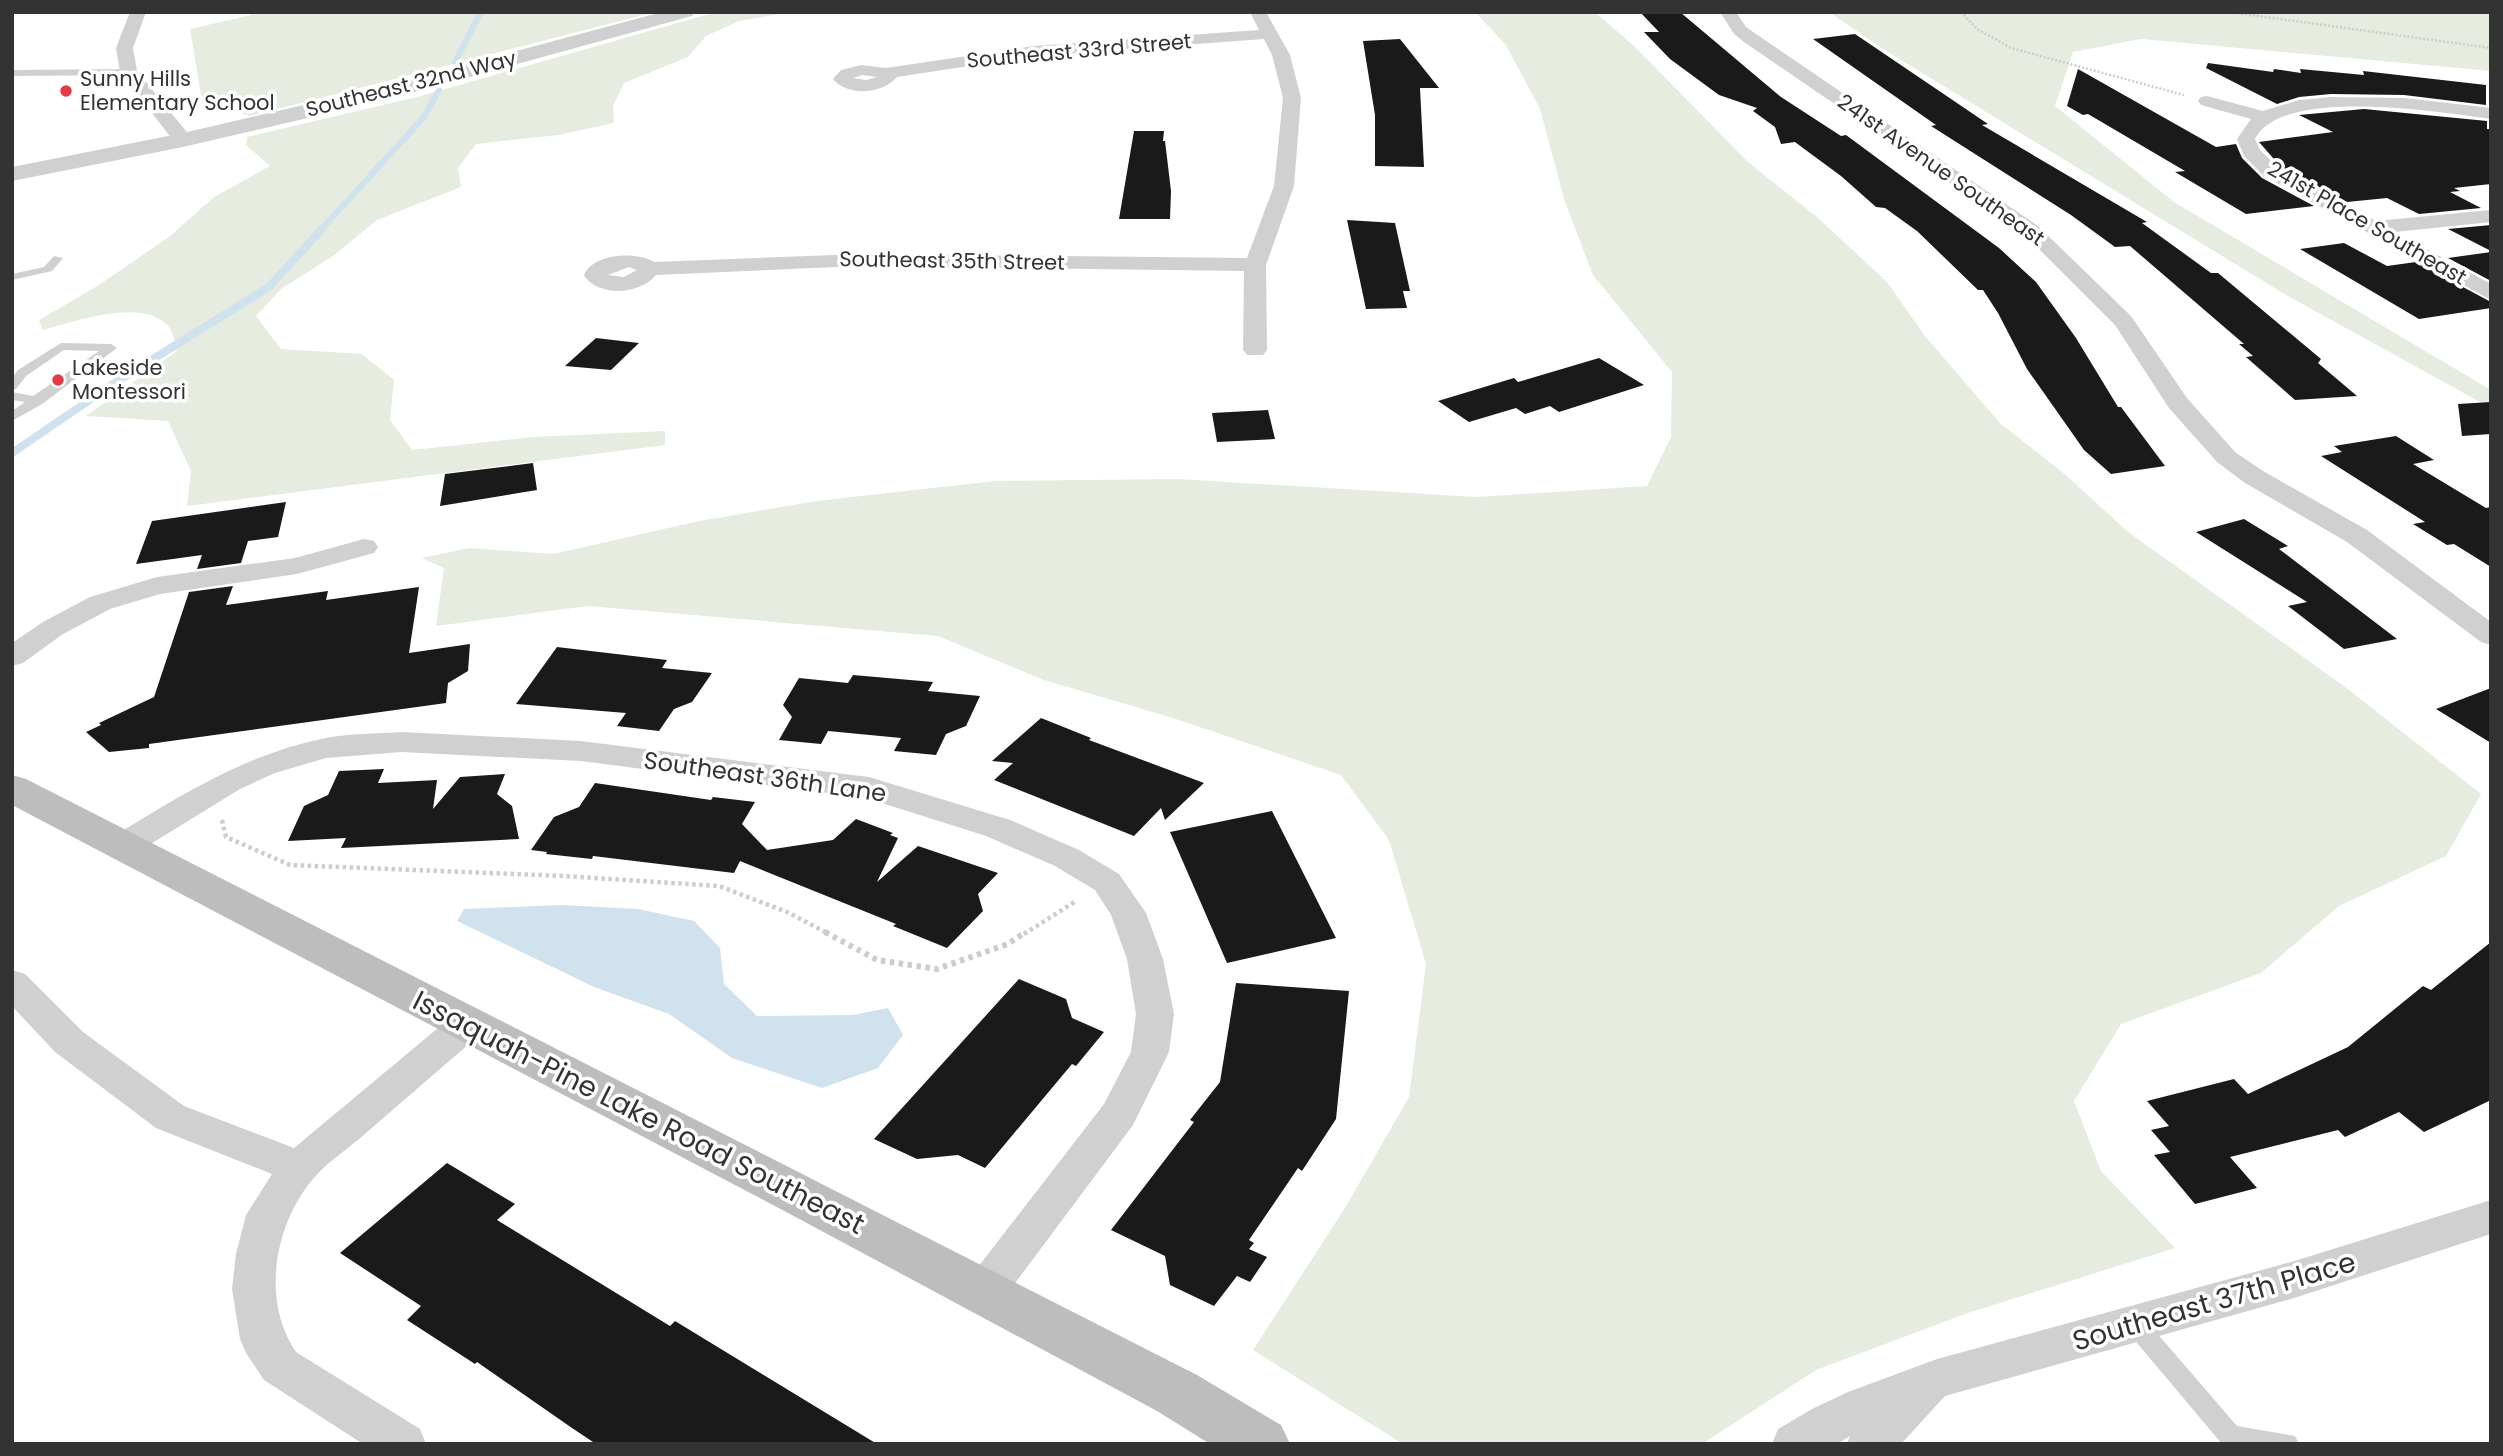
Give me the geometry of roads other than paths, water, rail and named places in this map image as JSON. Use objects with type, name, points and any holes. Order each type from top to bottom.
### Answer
[{"type":"main road","name":"Issaquah-Pine Lake Road Southeast","points":[[12,788],[1177,1393],[1261,1444]]},
{"type":"street","points":[[138,12],[122,51],[129,72],[183,140]]},
{"type":"street","name":"Southeast 32nd Way","points":[[12,174],[183,140],[390,92],[685,12]]},
{"type":"street","points":[[1255,350],[1255,265],[1284,186],[1292,98],[1281,54],[1258,12]]},
{"type":"street","name":"241st Avenue Southeast","points":[[1728,12],[1740,30],[1750,38],[2032,230],[2123,321],[2178,402],[2203,434],[2226,457],[2254,477],[2357,536],[2491,636]]},
{"type":"street","name":"Southeast 33rd Street","points":[[887,73],[1034,51],[1271,34]]},
{"type":"street","points":[[2207,101],[2267,116],[2314,104],[2361,101],[2417,104],[2491,114]]},
{"type":"street","name":"241st Place Southeast","points":[[2267,116],[2254,124],[2246,139],[2257,159],[2271,172],[2491,293]]},
{"type":"street","points":[[2371,228],[2491,216]]},
{"type":"street","name":"Southeast 35th Street","points":[[649,269],[860,260],[1255,265]]},
{"type":"street","points":[[12,657],[53,628],[100,603],[157,586],[297,566],[364,547]]},
{"type":"street","name":"Southeast 36th Lane","points":[[124,845],[228,782],[288,757],[324,748],[402,742],[581,751],[870,788],[998,828],[1067,858],[1107,882],[1128,913],[1145,959],[1155,1014],[1150,1052],[1119,1114],[983,1293]]},
{"type":"street","points":[[12,983],[69,1042],[170,1117],[299,1167]]},
{"type":"street","points":[[403,1444],[280,1366],[262,1339],[254,1289],[257,1254],[267,1215],[299,1167],[469,1023]]},
{"type":"street","name":"Southeast 37th Place","points":[[1795,1444],[1863,1405],[1935,1378],[2353,1261],[2491,1217]]},
{"type":"street","points":[[1870,1444],[1935,1378]]},
{"type":"lane","points":[[12,82],[56,72]]},
{"type":"lane","points":[[12,73],[129,72]]},
{"type":"lane","points":[[12,277],[48,269],[58,258]]},
{"type":"lane","points":[[12,386],[22,373],[61,346],[111,348],[12,417]]},
{"type":"lane","points":[[12,396],[38,401]]},
{"type":"lane","points":[[2135,1324],[2233,1440],[2287,1444]]},
{"type":"water","points":[[561,905],[638,909],[694,921],[720,948],[724,984],[757,1016],[853,1015],[888,1008],[903,1035],[878,1068],[822,1088],[732,1058],[669,1014],[594,987],[457,921],[464,909]]},
{"type":"waterway","points":[[455,62],[481,12]]},
{"type":"waterway","points":[[319,232],[424,117],[439,90]]},
{"type":"waterway","points":[[12,453],[116,382],[269,287],[321,230]]},
{"type":"place","name":"Sunny Hills Elementary School","points":[[66,91]]},
{"type":"place","name":"Lakeside Montessori","points":[[58,380]]}]
